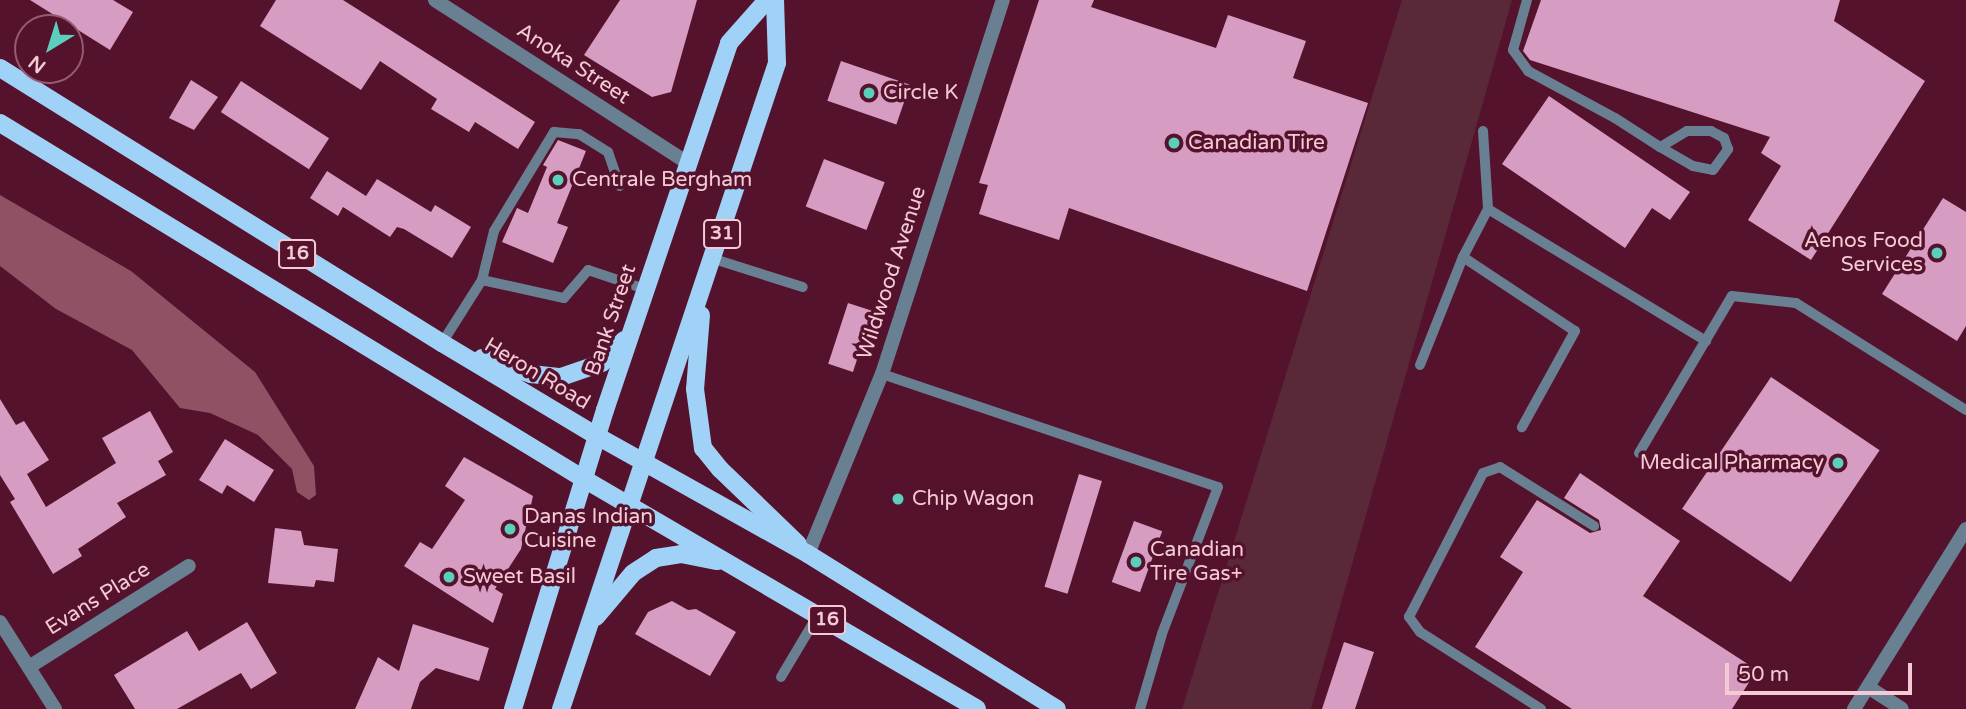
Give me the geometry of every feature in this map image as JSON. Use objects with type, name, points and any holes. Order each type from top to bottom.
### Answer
[{"type":"main road","name":"Bank Street","points":[[513,709],[597,436],[729,43],[767,0]]},
{"type":"main road","name":"31","points":[[561,709],[714,259],[777,63],[775,0]]},
{"type":"main road","name":"Heron Road","points":[[0,68],[442,343],[645,464],[808,554],[1057,709]]},
{"type":"main road","name":"16","points":[[0,123],[584,479],[976,708]]},
{"type":"main road","points":[[703,291],[695,390],[703,448],[720,469],[808,554]]},
{"type":"main road","points":[[442,343],[510,369],[561,377],[601,363],[632,329]]},
{"type":"main road","points":[[587,628],[633,573],[656,558],[681,554],[734,565]]},
{"type":"street","name":"Anoka Street","points":[[436,0],[688,163]]},
{"type":"street","name":"Wildwood Avenue","points":[[808,554],[882,374],[1003,0]]},
{"type":"street","points":[[1854,709],[1966,529]]},
{"type":"street","name":"Evans Place","points":[[29,667],[189,566]]},
{"type":"street","points":[[0,622],[55,709]]},
{"type":"street","points":[[1868,687],[1902,709]]},
{"type":"lane","points":[[1527,0],[1515,37],[1518,62],[1660,148],[1693,166],[1713,170],[1728,149],[1724,138],[1711,131],[1687,131],[1660,148]]},
{"type":"lane","points":[[1420,365],[1463,257],[1488,209],[1483,131]]},
{"type":"lane","points":[[442,343],[482,280],[494,231],[554,132],[579,134],[608,152],[620,186]]},
{"type":"lane","points":[[1488,209],[1706,341]]},
{"type":"lane","points":[[1463,257],[1575,331],[1522,427]]},
{"type":"lane","points":[[714,259],[803,287]]},
{"type":"lane","points":[[482,280],[564,298],[588,270],[645,289]]},
{"type":"lane","points":[[1639,453],[1732,296],[1796,303],[1966,410]]},
{"type":"lane","points":[[882,374],[1218,487],[1162,634],[1140,709]]},
{"type":"lane","points":[[1541,709],[1420,632],[1409,617],[1483,473],[1500,467],[1594,526]]},
{"type":"lane","points":[[781,677],[818,615]]},
{"type":"shaded area","points":[[1402,0],[1512,0],[1311,709],[1182,709]]},
{"type":"shaded area","points":[[0,195],[131,271],[255,372],[314,466],[316,495],[309,500],[297,492],[292,469],[258,435],[210,413],[180,408],[132,350],[56,309],[0,266]]},
{"type":"building","points":[[30,0],[113,0],[133,12],[110,50],[84,34],[84,14],[52,14]]},
{"type":"building","points":[[276,0],[343,0],[535,122],[518,149],[475,122],[469,132],[431,109],[437,99],[380,61],[361,90],[260,26]]},
{"type":"building","points":[[620,0],[697,0],[671,92],[652,97],[584,55]]},
{"type":"building","name":"Canadian Tire","points":[[1039,0],[1094,0],[1091,7],[1216,48],[1228,15],[1306,41],[1293,78],[1368,103],[1307,291],[1069,208],[1059,240],[979,214],[988,185],[979,183]]},
{"type":"building","points":[[1541,0],[1840,0],[1834,21],[1925,81],[1811,260],[1748,220],[1781,166],[1761,153],[1770,137],[1530,60],[1523,51]]},
{"type":"building","name":"Circle K","points":[[841,61],[910,85],[896,124],[827,101]]},
{"type":"building","points":[[191,80],[218,97],[194,130],[169,118]]},
{"type":"building","points":[[241,81],[329,138],[309,169],[221,112]]},
{"type":"building","points":[[1549,96],[1690,192],[1670,220],[1652,208],[1625,248],[1502,164]]},
{"type":"building","points":[[558,140],[586,151],[557,223],[568,227],[553,263],[502,242],[517,208],[528,213],[547,167],[543,165]]},
{"type":"building","points":[[824,159],[885,182],[866,230],[806,207]]},
{"type":"building","points":[[327,171],[366,196],[377,179],[431,212],[435,205],[471,227],[452,258],[404,229],[397,227],[390,237],[343,207],[338,216],[310,198]]},
{"type":"building","name":"Aenos Food Services","points":[[1943,198],[1966,212],[1966,326],[1957,341],[1882,294]]},
{"type":"building","points":[[848,303],[873,311],[853,372],[828,364]]},
{"type":"building","points":[[1771,377],[1880,450],[1791,582],[1682,509]]},
{"type":"building","points":[[0,399],[16,425],[24,421],[49,460],[27,474],[46,507],[116,463],[102,438],[150,411],[173,452],[158,461],[166,475],[117,503],[126,517],[78,549],[82,556],[53,574],[10,502],[15,499],[0,475]]},
{"type":"building","points":[[225,439],[274,470],[254,502],[227,485],[222,494],[199,480]]},
{"type":"building","points":[[464,457],[533,496],[521,549],[495,589],[503,594],[493,623],[404,566],[420,542],[432,549],[465,500],[445,486]]},
{"type":"building","points":[[1580,473],[1680,541],[1643,596],[1757,670],[1732,709],[1572,709],[1475,647],[1523,572],[1500,557],[1537,500],[1590,533],[1601,530],[1599,520],[1564,498]]},
{"type":"building","points":[[1079,474],[1102,481],[1067,594],[1045,587]]},
{"type":"building","points":[[1134,521],[1162,531],[1140,592],[1112,582]]},
{"type":"building","points":[[275,528],[301,531],[304,545],[338,549],[334,582],[316,580],[314,587],[268,583]]},
{"type":"building","points":[[672,601],[688,610],[696,609],[736,632],[710,676],[635,634],[648,612]]},
{"type":"building","points":[[247,622],[277,673],[251,689],[241,673],[177,709],[135,709],[114,675],[187,631],[199,651]]},
{"type":"building","points":[[413,624],[489,648],[479,681],[436,668],[420,682],[411,709],[355,709],[378,657],[399,671]]},
{"type":"building","points":[[1344,642],[1374,652],[1355,709],[1322,709]]},
{"type":"place","name":"Circle K","points":[[869,93]]},
{"type":"place","name":"Canadian Tire","points":[[1174,143]]},
{"type":"place","name":"Centrale Bergham","points":[[558,180]]},
{"type":"place","name":"Aenos Food Services","points":[[1937,253]]},
{"type":"place","name":"Medical Pharmacy","points":[[1838,463]]},
{"type":"place","name":"Chip Wagon","points":[[898,499]]},
{"type":"place","name":"Danas Indian Cuisine","points":[[510,529]]},
{"type":"place","name":"Canadian Tire Gas+","points":[[1136,562]]},
{"type":"place","name":"Sweet Basil","points":[[449,577]]}]
